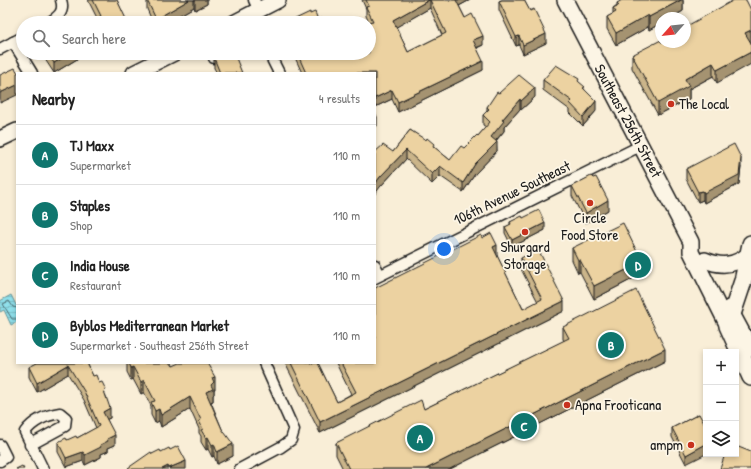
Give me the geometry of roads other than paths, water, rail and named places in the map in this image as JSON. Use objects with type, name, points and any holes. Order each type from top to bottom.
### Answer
[{"type":"main road","points":[[243,16],[256,5],[278,0]]},
{"type":"main road","name":"Southeast 256th Street","points":[[565,0],[691,242],[692,252],[730,320],[751,349]]},
{"type":"main road","points":[[136,72],[160,60]]},
{"type":"main road","points":[[0,139],[16,131]]},
{"type":"main road","name":"Southeast 256th Street","points":[[691,242],[699,248],[705,260],[730,320],[751,377]]},
{"type":"main road","points":[[705,260],[716,265],[724,266],[736,263],[750,249]]},
{"type":"main road","points":[[730,320],[750,249]]},
{"type":"street","points":[[57,16],[63,9],[61,0]]},
{"type":"street","points":[[0,50],[16,40]]},
{"type":"street","points":[[13,42],[16,47]]},
{"type":"street","points":[[24,60],[31,72]]},
{"type":"street","points":[[272,60],[278,72]]},
{"type":"street","name":"106th Avenue Southeast","points":[[377,276],[640,146]]},
{"type":"street","points":[[240,469],[291,440],[294,430],[264,364]]},
{"type":"street","points":[[0,445],[3,459]]},
{"type":"street","points":[[30,445],[43,469]]},
{"type":"water","points":[[11,295],[16,305],[16,322],[11,325],[4,310],[0,312],[0,301]]},
{"type":"place","name":"The Local","points":[[671,104]]},
{"type":"place","name":"Circle Food Store","points":[[590,203]]},
{"type":"place","name":"Shurgard Storage","points":[[525,232]]},
{"type":"place","name":"Byblos Mediterranean Market","points":[[638,265]]},
{"type":"place","name":"Staples","points":[[611,345]]},
{"type":"place","name":"Apna Frooticana","points":[[567,405]]},
{"type":"place","name":"India House","points":[[524,426]]},
{"type":"place","name":"TJ Maxx","points":[[420,438]]},
{"type":"place","name":"ampm","points":[[691,445]]}]
